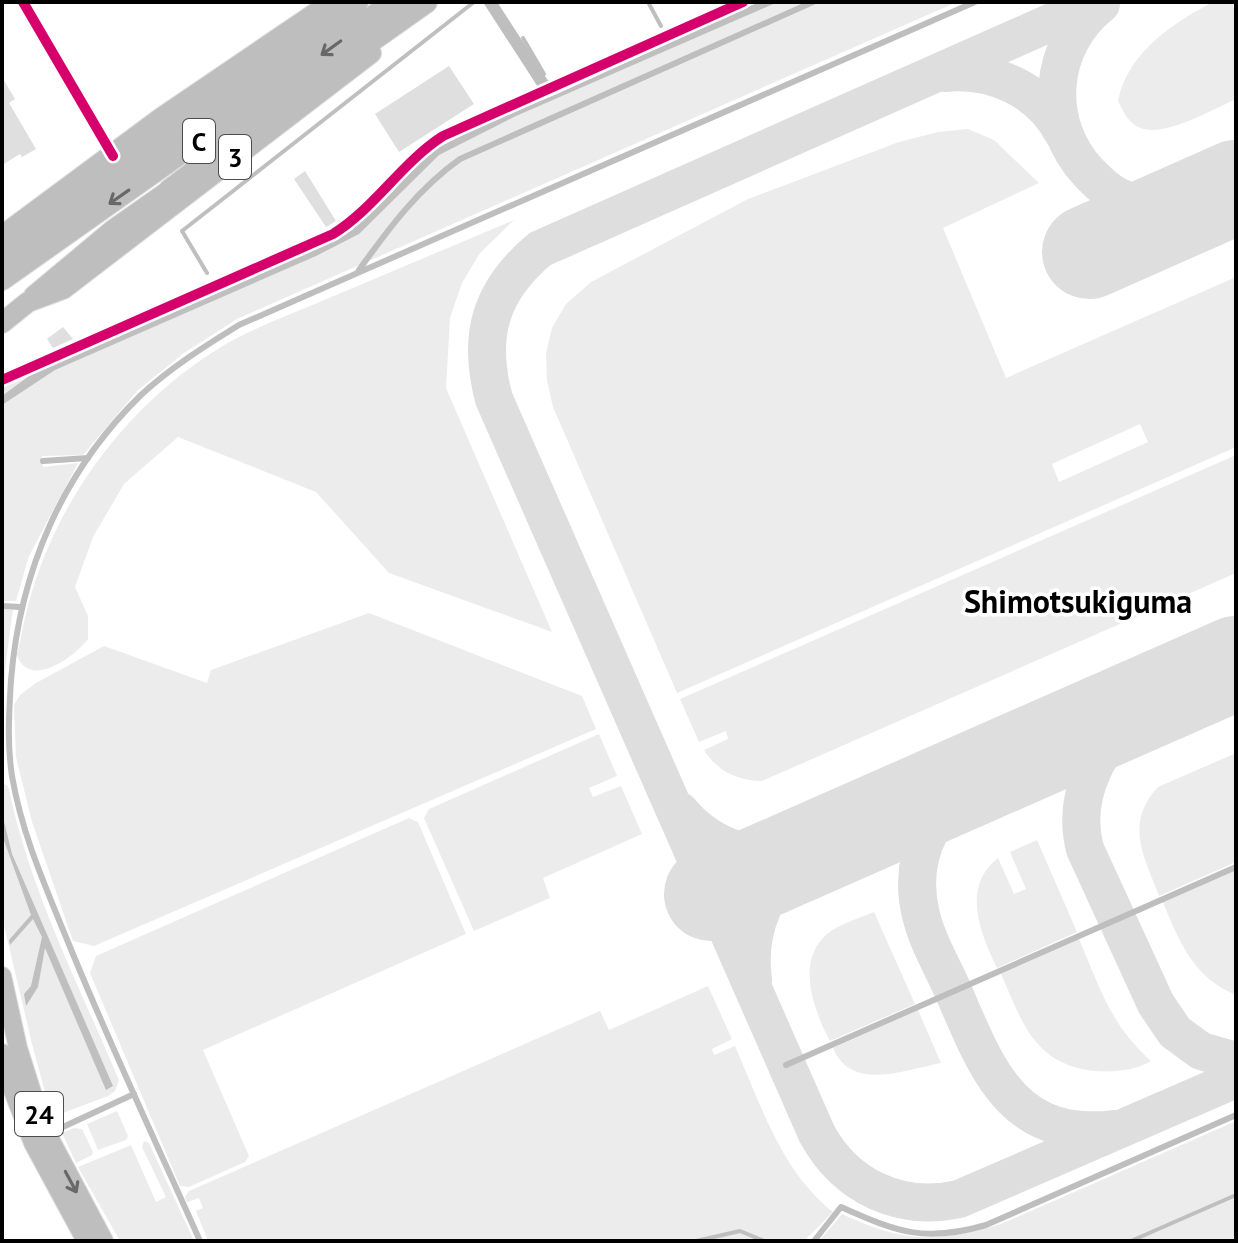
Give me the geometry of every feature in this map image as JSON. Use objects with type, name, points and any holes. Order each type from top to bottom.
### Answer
[{"type":"highway","points":[[2,236],[161,118],[332,2]]},
{"type":"highway","points":[[2,243],[355,2]]},
{"type":"highway","name":"C","points":[[2,254],[355,2]]},
{"type":"highway","name":"C","points":[[2,279],[394,2]]},
{"type":"highway","points":[[170,190],[426,2]]},
{"type":"highway","name":"3","points":[[28,302],[63,289],[437,2]]},
{"type":"highway","name":"3","points":[[2,323],[55,276],[170,190]]},
{"type":"main road","name":"24","points":[[2,976],[18,1048],[47,1135],[104,1241]]},
{"type":"main road","name":"24","points":[[2,1053],[33,1143],[86,1241]]},
{"type":"street","points":[[23,2],[113,156]]},
{"type":"street","points":[[490,2],[547,90]]},
{"type":"street","points":[[2,380],[333,234],[362,213],[424,148],[443,136],[743,2]]},
{"type":"lane","points":[[357,273],[381,239],[432,179],[460,159],[813,2]]},
{"type":"lane","points":[[200,1241],[77,963],[27,841],[12,776],[8,721],[20,607],[36,557],[68,486],[142,395],[189,357],[239,325],[975,2]]},
{"type":"lane","points":[[43,461],[88,458]]},
{"type":"lane","points":[[2,606],[20,607]]},
{"type":"lane","points":[[2,778],[12,776]]},
{"type":"lane","points":[[786,1065],[1236,867]]},
{"type":"lane","points":[[47,1135],[134,1094]]},
{"type":"lane","points":[[814,1241],[841,1207],[910,1234],[935,1237],[959,1235],[1236,1115]]},
{"type":"shaded area","points":[[759,2],[957,2],[237,319],[184,353],[138,390],[83,455],[42,456],[43,467],[78,463],[29,556],[16,601],[2,601],[2,384],[29,376],[313,250],[351,228],[428,153],[480,126]]},
{"type":"shaded area","points":[[759,2],[778,2],[516,116],[439,155],[359,234],[316,256],[55,370],[2,405],[2,396],[29,376],[352,230],[428,153],[480,126]]},
{"type":"shaded area","points":[[1213,2],[1236,2],[1236,99],[1172,127],[1146,130],[1136,126],[1118,101],[1131,68],[1154,41]]},
{"type":"shaded area","points":[[968,129],[994,140],[1039,183],[943,228],[1006,378],[1236,277],[1236,447],[677,693],[553,407],[547,381],[546,353],[552,328],[566,304],[591,282],[748,199],[899,142],[938,132]],"holes":[[[1140,424],[1148,442],[1059,482],[1052,464]]]},
{"type":"shaded area","points":[[514,220],[480,253],[462,283],[450,318],[446,388],[552,632],[389,573],[316,492],[178,437],[124,484],[93,537],[75,587],[88,616],[88,639],[73,654],[52,667],[31,670],[23,665],[17,655],[27,608],[57,529],[98,460],[151,401],[181,375],[241,336]]},
{"type":"shaded area","points":[[1236,455],[1236,573],[762,781],[729,773],[709,757],[704,750],[728,739],[726,731],[699,742],[680,699]]},
{"type":"shaded area","points":[[2,609],[13,610],[4,686],[2,766]]},
{"type":"shaded area","points":[[369,613],[582,696],[596,729],[94,946],[73,941],[32,822],[16,757],[14,705],[20,695],[104,646],[207,683],[211,670]]},
{"type":"shaded area","points":[[599,734],[617,776],[589,788],[593,797],[621,786],[642,834],[543,878],[550,898],[474,931],[424,818],[429,809]]},
{"type":"shaded area","points":[[1236,753],[1236,862],[1159,896],[1140,840],[1139,827],[1148,801],[1158,787]]},
{"type":"shaded area","points":[[2,784],[9,789],[42,901],[119,1080],[115,1091],[108,1096],[55,1116],[32,1044],[2,917]]},
{"type":"shaded area","points":[[2,813],[12,854],[113,1086],[106,1090],[45,948],[38,987],[26,1006],[24,994],[31,986],[42,937],[33,919],[10,945],[9,940],[31,915],[2,835]]},
{"type":"shaded area","points":[[409,818],[418,822],[466,934],[203,1050],[249,1156],[245,1162],[189,1187],[180,1186],[90,973],[96,956]]},
{"type":"shaded area","points":[[1037,840],[1077,932],[997,968],[977,911],[980,882],[998,858],[1014,894],[1026,889],[1010,852]]},
{"type":"shaded area","points":[[1236,870],[1236,995],[1221,988],[1199,969],[1182,945],[1163,902]]},
{"type":"shaded area","points":[[874,912],[915,1004],[830,1041],[810,986],[812,958],[817,945],[827,934]]},
{"type":"shaded area","points":[[1079,939],[1116,1019],[1151,1061],[1117,1071],[1075,1067],[1045,1051],[1024,1024],[1001,974]]},
{"type":"shaded area","points":[[708,986],[732,1039],[712,1049],[714,1055],[735,1046],[786,1157],[815,1196],[833,1212],[806,1239],[208,1241],[196,1211],[203,1208],[199,1198],[187,1202],[185,1197],[189,1191],[600,1011],[609,1030]]},
{"type":"shaded area","points":[[918,1010],[941,1063],[896,1073],[866,1074],[852,1070],[841,1062],[833,1048]]},
{"type":"shaded area","points":[[117,1111],[128,1136],[126,1140],[98,1150],[87,1124]]},
{"type":"shaded area","points":[[1236,1121],[1236,1241],[819,1241],[842,1214],[884,1230],[920,1237],[957,1235],[1001,1224]]},
{"type":"shaded area","points":[[74,1128],[82,1129],[93,1152],[76,1163],[62,1133]]},
{"type":"shaded area","points":[[144,1141],[149,1143],[194,1241],[120,1241],[78,1167],[131,1145],[156,1202],[166,1197],[142,1147]]},
{"type":"building","points":[[449,66],[474,104],[399,152],[375,114]]},
{"type":"building","points":[[2,77],[15,99],[9,103],[36,149],[2,165]]},
{"type":"building","points":[[305,171],[336,221],[326,227],[294,179]]},
{"type":"building","points":[[63,327],[73,339],[53,348],[47,339]]},
{"type":"waterway","points":[[207,273],[182,231],[474,2]]},
{"type":"waterway","points":[[648,2],[661,26]]},
{"type":"waterway","points":[[523,38],[544,74]]},
{"type":"waterway","points":[[1131,1241],[1236,1195]]},
{"type":"waterway","points":[[696,1241],[740,1231],[764,1241]]},
{"type":"taxiway","points":[[1097,2],[540,249],[509,281],[499,298],[488,335],[489,376],[494,399],[817,1134],[843,1168],[859,1181],[896,1198],[916,1202],[959,1199],[1236,1079]]},
{"type":"taxiway","points":[[1101,4],[1083,21],[1070,41],[1062,63],[1058,109],[1074,153],[1089,173],[1124,199],[1163,206],[1203,202]]},
{"type":"taxiway","points":[[944,73],[980,74],[1013,85],[1041,104],[1063,133]]},
{"type":"taxiway","points":[[1142,705],[1114,735],[1093,770],[1082,808],[1085,849],[1156,1004],[1175,1032],[1201,1051],[1236,1061]]},
{"type":"taxiway","points":[[988,773],[953,799],[929,832],[918,871],[917,893],[927,935],[979,1048],[1008,1094],[1027,1111],[1051,1124],[1079,1130],[1114,1129]]},
{"type":"taxiway","points":[[680,811],[706,835],[737,850],[771,856],[806,852]]},
{"type":"taxiway","points":[[753,980],[753,943],[762,909],[780,878],[806,852]]},
{"type":"runway","points":[[1089,252],[1236,187]]},
{"type":"runway","points":[[711,894],[1236,663]]},
{"type":"cycle path","points":[[23,2],[113,156]]},
{"type":"cycle path","points":[[2,380],[333,234],[443,136],[743,2]]},
{"type":"district","name":"Shimotsukiguma","points":[[1078,601]]}]
